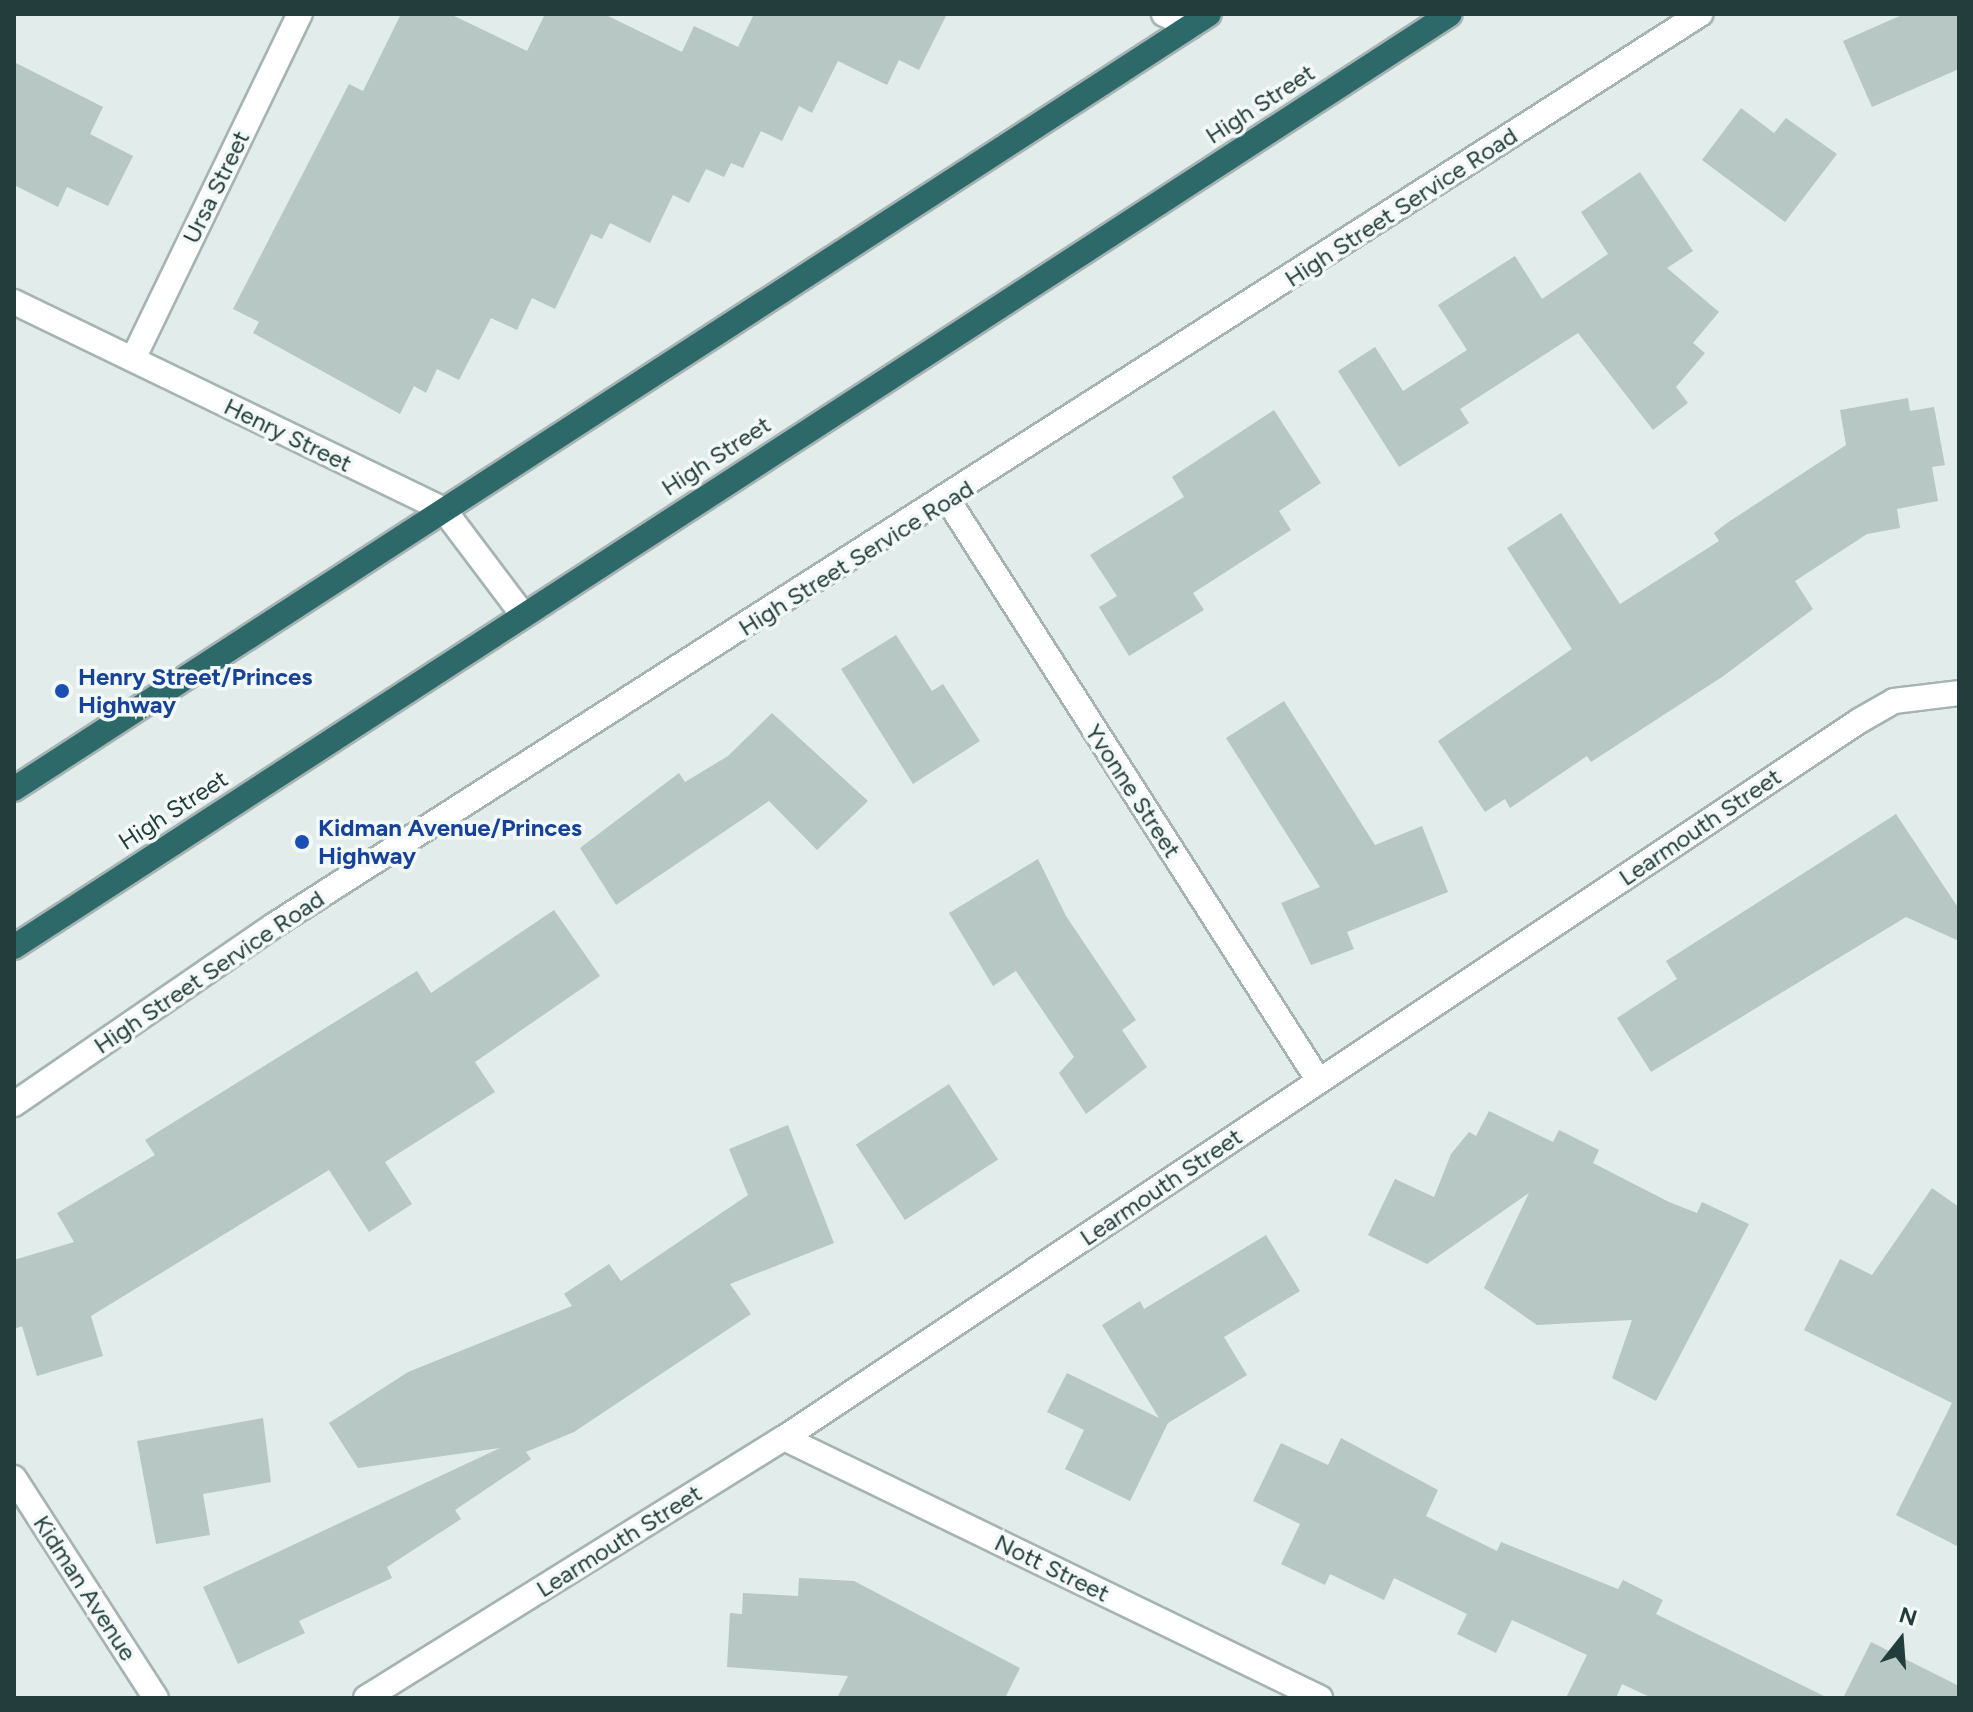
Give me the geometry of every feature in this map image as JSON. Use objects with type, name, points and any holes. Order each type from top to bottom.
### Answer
[{"type":"highway","name":"High Street","points":[[14,947],[1450,14]]},
{"type":"highway","points":[[14,789],[1200,20]]},
{"type":"street","name":"Ursa Street","points":[[133,359],[300,14]]},
{"type":"street","points":[[1164,14],[1200,20]]},
{"type":"street","name":"High Street Service Road","points":[[14,1104],[273,926],[948,500],[1700,14]]},
{"type":"street","name":"Henry Street","points":[[14,302],[444,510],[523,615]]},
{"type":"street","name":"Yvonne Street","points":[[948,500],[1319,1081]]},
{"type":"street","name":"Learmouth Street","points":[[366,1698],[784,1438],[1859,721],[1906,697],[1959,693]]},
{"type":"street","name":"Nott Street","points":[[784,1438],[1320,1698]]},
{"type":"street","name":"Kidman Avenue","points":[[14,1478],[156,1698]]},
{"type":"building","points":[[401,14],[450,14],[527,51],[545,14],[604,14],[682,52],[694,26],[738,47],[754,14],[947,14],[919,70],[899,60],[887,85],[838,61],[812,113],[799,106],[782,141],[761,131],[743,168],[731,163],[724,177],[706,169],[689,203],[673,195],[650,243],[610,223],[602,239],[591,234],[555,309],[532,298],[517,330],[491,318],[459,380],[437,369],[426,393],[414,386],[400,414],[253,333],[259,322],[233,309],[349,84],[363,91]]},
{"type":"building","points":[[1904,14],[1959,14],[1959,69],[1872,107],[1843,41]]},
{"type":"building","points":[[14,62],[103,107],[90,134],[133,156],[108,206],[67,187],[58,207],[14,185]]},
{"type":"building","points":[[1741,108],[1774,133],[1786,118],[1837,154],[1785,222],[1702,160]]},
{"type":"building","points":[[1640,172],[1693,251],[1667,268],[1719,312],[1693,343],[1705,353],[1676,387],[1688,403],[1653,430],[1578,333],[1460,409],[1469,423],[1399,467],[1338,371],[1375,347],[1403,391],[1467,350],[1438,305],[1515,256],[1542,299],[1608,254],[1581,212]]},
{"type":"building","points":[[1908,398],[1910,411],[1934,407],[1945,465],[1932,467],[1938,501],[1897,509],[1900,528],[1867,534],[1795,581],[1813,609],[1722,677],[1591,762],[1587,756],[1510,808],[1505,799],[1485,812],[1438,741],[1572,649],[1507,548],[1561,513],[1620,604],[1719,541],[1714,533],[1727,523],[1846,445],[1840,410]]},
{"type":"building","points":[[1274,410],[1321,483],[1279,511],[1291,530],[1193,593],[1204,610],[1129,656],[1099,607],[1117,596],[1090,555],[1184,497],[1172,477]]},
{"type":"building","points":[[896,635],[932,691],[943,684],[980,741],[913,784],[841,669]]},
{"type":"building","points":[[1284,701],[1375,845],[1422,826],[1448,892],[1347,932],[1354,949],[1311,965],[1281,903],[1320,887],[1226,738]]},
{"type":"building","points":[[772,713],[868,801],[817,850],[769,801],[616,905],[580,848],[679,773],[685,782],[728,756]]},
{"type":"building","points":[[1896,814],[1959,909],[1959,941],[1906,917],[1651,1072],[1617,1018],[1677,979],[1666,961]]},
{"type":"building","points":[[1038,859],[1066,916],[1136,1020],[1122,1030],[1147,1067],[1086,1114],[1059,1073],[1074,1057],[1016,971],[993,986],[949,913]]},
{"type":"building","points":[[554,910],[600,976],[475,1062],[495,1092],[385,1162],[412,1204],[369,1232],[329,1170],[91,1316],[103,1356],[37,1376],[22,1326],[14,1329],[14,1260],[74,1242],[57,1213],[155,1155],[145,1140],[417,971],[431,993]]},
{"type":"building","points":[[949,1084],[998,1159],[905,1220],[856,1144]]},
{"type":"building","points":[[1489,1111],[1553,1142],[1559,1130],[1599,1150],[1593,1163],[1669,1202],[1697,1213],[1702,1202],[1749,1224],[1656,1401],[1612,1378],[1632,1320],[1537,1325],[1484,1288],[1529,1193],[1427,1264],[1368,1235],[1395,1179],[1434,1197],[1451,1154],[1469,1132],[1476,1136]]},
{"type":"building","points":[[788,1125],[834,1243],[730,1284],[751,1314],[574,1432],[526,1452],[531,1459],[455,1510],[461,1519],[387,1567],[392,1578],[299,1621],[305,1633],[238,1664],[203,1587],[500,1448],[358,1468],[329,1423],[408,1372],[572,1306],[564,1294],[609,1264],[621,1281],[748,1195],[729,1149]]},
{"type":"building","points":[[1932,1188],[1959,1207],[1959,1547],[1896,1515],[1952,1403],[1804,1330],[1840,1259],[1872,1275]]},
{"type":"building","points":[[1266,1235],[1300,1291],[1224,1337],[1247,1375],[1168,1423],[1130,1501],[1065,1469],[1084,1430],[1047,1412],[1067,1373],[1159,1418],[1102,1325],[1140,1301],[1144,1309]]},
{"type":"building","points":[[263,1418],[271,1482],[203,1494],[210,1535],[156,1544],[137,1441]]},
{"type":"building","points":[[1341,1438],[1438,1490],[1426,1516],[1497,1551],[1501,1542],[1618,1589],[1623,1580],[1663,1600],[1656,1614],[1828,1698],[1652,1698],[1622,1684],[1616,1698],[1566,1698],[1587,1655],[1512,1620],[1496,1653],[1457,1634],[1467,1614],[1394,1578],[1384,1600],[1330,1574],[1325,1585],[1281,1564],[1300,1524],[1253,1501],[1281,1443],[1328,1465]]},
{"type":"building","points":[[799,1578],[854,1581],[1020,1668],[1005,1698],[837,1698],[848,1676],[727,1667],[730,1613],[742,1614],[743,1593],[798,1596]]},
{"type":"building","points":[[1871,1642],[1959,1686],[1959,1698],[1843,1698]]},
{"type":"place","name":"Henry Street/Princes Highway","points":[[62,691]]},
{"type":"place","name":"Kidman Avenue/Princes Highway","points":[[302,842]]}]
